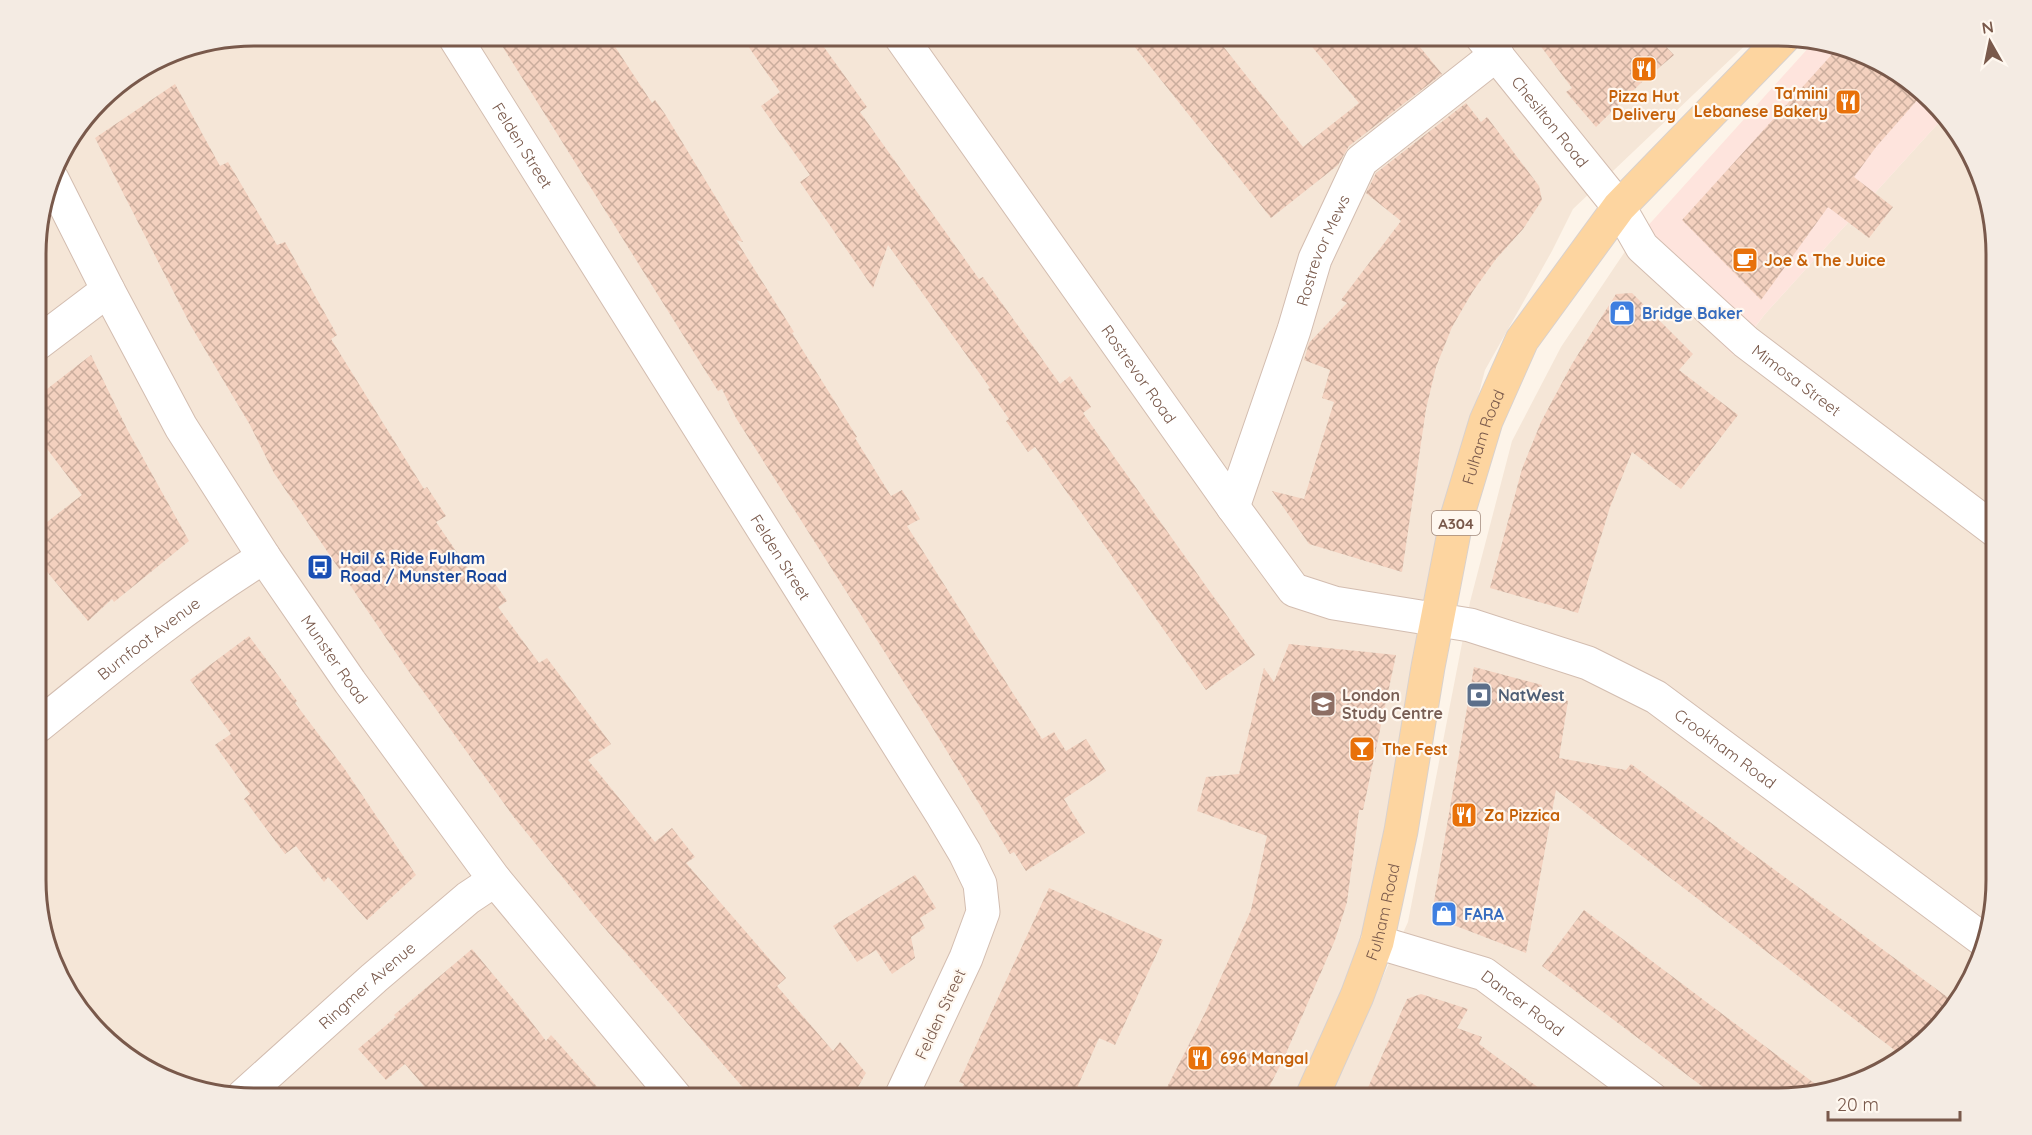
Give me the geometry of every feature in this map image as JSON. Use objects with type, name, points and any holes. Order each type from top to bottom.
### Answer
[{"type":"main road","name":"Fulham Road","points":[[1316,1088],[1357,996],[1377,942],[1401,831],[1428,667],[1457,517],[1486,421],[1522,340],[1619,207],[1775,46]]},
{"type":"street","name":"Felden Street","points":[[460,46],[943,816],[980,884],[983,912],[966,958],[905,1088]]},
{"type":"street","name":"Rostrevor Road","points":[[907,46],[1294,590],[1334,603],[1438,620]]},
{"type":"street","name":"Rostrevor Mews","points":[[1233,507],[1294,330],[1315,259],[1361,161],[1488,46]]},
{"type":"street","name":"Chesilton Road","points":[[1490,46],[1619,207]]},
{"type":"street","name":"Munster Road","points":[[57,190],[181,427],[264,557],[350,682],[495,880],[668,1088]]},
{"type":"street","name":"Mimosa Street","points":[[1619,207],[1642,247],[1746,342],[1985,523]]},
{"type":"street","points":[[46,337],[108,290]]},
{"type":"street","name":"Burnfoot Avenue","points":[[46,720],[117,662],[236,574],[264,557]]},
{"type":"street","name":"Crookham Road","points":[[1438,620],[1470,625],[1588,663],[1656,697],[1977,935]]},
{"type":"street","name":"Ringmer Avenue","points":[[252,1088],[374,978],[468,898],[495,880]]},
{"type":"street","name":"Dancer Road","points":[[1377,942],[1484,974],[1637,1088]]},
{"type":"shaded area","points":[[255,46],[1744,46],[1573,209],[1485,370],[1440,541],[1361,951],[1304,1088],[255,1088],[228,1087],[201,1081],[175,1073],[151,1061],[117,1037],[98,1018],[82,996],[68,972],[58,947],[48,907],[46,880],[46,255],[48,228],[58,188],[74,151],[98,117],[117,98],[151,74],[175,62],[214,51]]},
{"type":"shaded area","points":[[1808,49],[1857,62],[1881,74],[1904,90],[1938,124],[1765,314],[1733,355],[1626,250]]},
{"type":"shaded area","points":[[1938,124],[1964,163],[1981,214],[1985,241],[1985,894],[1974,947],[1958,984],[1942,1007],[1904,1045],[1869,1067],[1818,1084],[1791,1088],[1332,1088],[1408,922],[1470,602],[1512,441],[1561,347],[1626,250],[1734,355],[1765,314]]},
{"type":"building","points":[[502,46],[615,46],[652,103],[655,100],[743,242],[736,240],[794,332],[792,333],[891,496],[902,490],[920,519],[907,526],[1042,739],[1054,732],[1066,751],[1086,739],[1106,771],[1064,799],[1085,833],[1026,871],[1014,852],[1010,854],[736,418],[722,389],[718,391]]},
{"type":"building","points":[[748,46],[823,46],[867,107],[860,112],[979,279],[983,277],[1060,384],[1070,376],[1091,407],[1083,413],[1255,655],[1206,690],[1035,447],[1028,452],[1006,421],[1009,419],[988,389],[990,388],[888,245],[873,288],[800,182],[810,175],[761,106],[780,92]]},
{"type":"building","points":[[1134,46],[1223,46],[1303,147],[1359,103],[1311,46],[1419,46],[1442,74],[1349,146],[1338,165],[1271,218]]},
{"type":"building","points":[[1540,46],[1665,46],[1674,55],[1642,82],[1596,127],[1566,92],[1572,88]]},
{"type":"building","points":[[1832,54],[1857,62],[1881,74],[1916,101],[1876,147],[1854,177],[1893,207],[1869,238],[1828,207],[1761,300],[1682,220]]},
{"type":"building","points":[[175,84],[220,166],[228,162],[277,245],[285,242],[337,335],[331,339],[424,489],[427,487],[446,516],[436,522],[476,580],[487,572],[507,601],[498,607],[539,663],[547,658],[611,744],[588,760],[655,842],[672,828],[695,857],[686,863],[786,978],[777,986],[833,1051],[840,1042],[866,1073],[857,1088],[743,1088],[594,916],[513,816],[407,669],[274,473],[250,425],[191,326],[95,138]]},
{"type":"building","points":[[1466,103],[1481,122],[1487,117],[1539,186],[1542,200],[1523,229],[1496,259],[1473,291],[1452,327],[1436,367],[1426,409],[1402,572],[1309,544],[1272,491],[1304,499],[1334,402],[1322,398],[1330,370],[1304,360],[1309,343],[1347,303],[1341,300],[1401,221],[1366,193],[1376,173]]},
{"type":"building","points":[[1632,293],[1693,354],[1679,370],[1738,415],[1681,489],[1632,452],[1610,507],[1578,613],[1490,588],[1522,469],[1541,422],[1572,364],[1616,294]]},
{"type":"building","points":[[91,355],[127,429],[189,541],[114,602],[112,599],[88,621],[46,571],[46,523],[82,495],[46,448],[46,390]]},
{"type":"building","points":[[249,636],[297,701],[295,703],[344,768],[416,875],[367,920],[328,877],[324,882],[296,846],[285,854],[244,799],[250,794],[215,745],[231,734],[190,680]]},
{"type":"building","points":[[1289,644],[1396,655],[1363,810],[1359,810],[1347,902],[1335,940],[1269,1088],[1167,1088],[1205,1013],[1251,910],[1267,836],[1197,811],[1206,777],[1239,774],[1264,668],[1274,682]]},
{"type":"building","points":[[1474,667],[1542,685],[1539,695],[1568,701],[1559,758],[1626,770],[1631,764],[1948,998],[1924,1027],[1896,1051],[1556,790],[1526,953],[1438,919],[1433,907]]},
{"type":"building","points":[[915,875],[936,908],[920,918],[925,928],[911,937],[915,958],[892,974],[876,950],[857,962],[833,926]]},
{"type":"building","points":[[1049,888],[1163,940],[1115,1045],[1099,1038],[1077,1088],[962,1088],[964,1084],[959,1082]]},
{"type":"building","points":[[1584,910],[1816,1084],[1791,1088],[1704,1088],[1542,966]]},
{"type":"building","points":[[472,949],[546,1041],[551,1035],[598,1088],[426,1088],[405,1064],[386,1080],[358,1049],[396,1017],[394,1015]]},
{"type":"building","points":[[1421,994],[1468,1009],[1457,1028],[1482,1037],[1479,1044],[1539,1088],[1368,1088],[1407,999]]},
{"type":"place","name":"Pizza Hut Delivery","points":[[1644,69]]},
{"type":"place","name":"Ta'mini Lebanese Bakery","points":[[1848,102]]},
{"type":"place","name":"Joe & The Juice","points":[[1745,260]]},
{"type":"place","name":"Bridge Baker","points":[[1622,313]]},
{"type":"place","name":"Hail & Ride Fulham Road / Munster Road","points":[[320,567]]},
{"type":"place","name":"NatWest","points":[[1479,695]]},
{"type":"place","name":"London Study Centre","points":[[1323,704]]},
{"type":"place","name":"The Fest","points":[[1362,749]]},
{"type":"place","name":"Za Pizzica","points":[[1464,815]]},
{"type":"place","name":"FARA","points":[[1444,914]]},
{"type":"place","name":"696 Mangal","points":[[1200,1058]]}]
